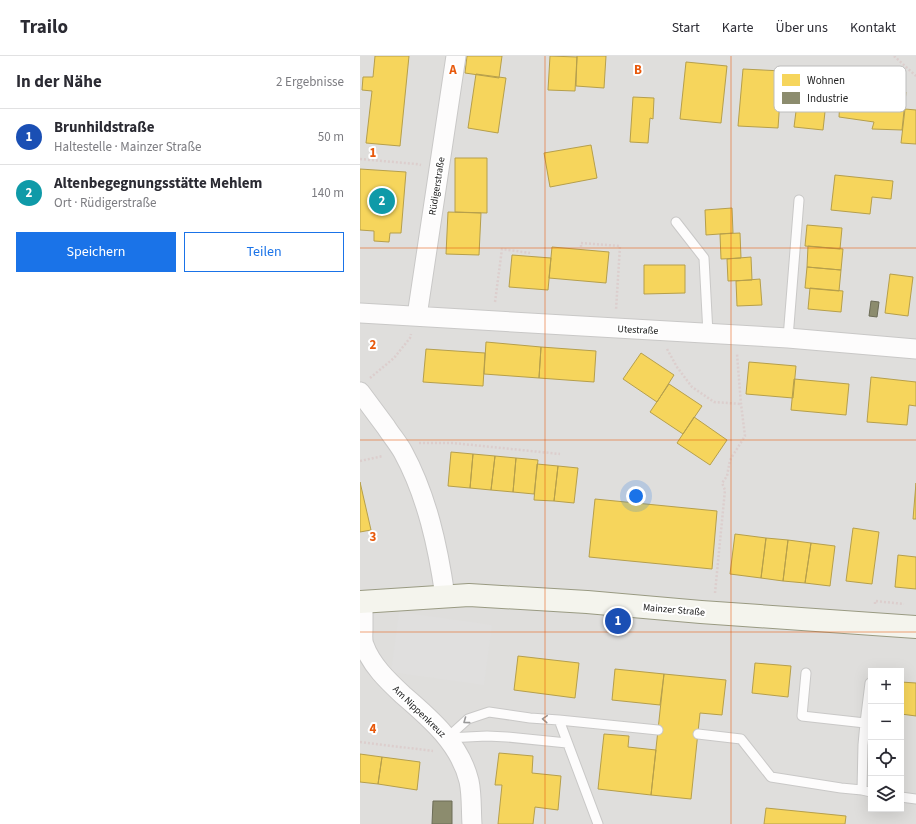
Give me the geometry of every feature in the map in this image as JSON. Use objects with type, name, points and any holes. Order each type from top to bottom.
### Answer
[{"type":"street","name":"Rüdigerstraße","points":[[417,316],[456,56]]},
{"type":"street","name":"Utestraße","points":[[360,313],[788,338],[916,349]]},
{"type":"street","points":[[364,386],[400,447],[422,496],[436,544],[445,596]]},
{"type":"street","name":"Mainzer Straße","points":[[362,602],[469,595],[587,602],[713,613],[916,627]]},
{"type":"street","name":"Am Nippenkreuz","points":[[362,602],[363,643],[371,661],[386,678],[423,712],[452,746],[465,767],[469,783],[472,824]]},
{"type":"lane","points":[[788,338],[799,200]]},
{"type":"lane","points":[[676,222],[704,258],[708,334]]},
{"type":"lane","points":[[806,673],[802,716],[865,723]]},
{"type":"lane","points":[[698,734],[741,739],[771,777],[867,791],[863,745],[868,699]]},
{"type":"lane","points":[[452,746],[468,719],[489,712],[530,718],[658,730]]},
{"type":"lane","points":[[559,720],[598,824]]},
{"type":"lane","points":[[452,746],[487,736],[567,743]]},
{"type":"lane","points":[[904,797],[916,799]]},
{"type":"path","points":[[894,56],[905,66]]},
{"type":"path","points":[[906,67],[916,76]]},
{"type":"path","points":[[360,159],[416,164],[438,170]]},
{"type":"path","points":[[581,246],[581,243],[620,246],[614,328]]},
{"type":"path","points":[[493,321],[502,249],[530,253]]},
{"type":"path","points":[[364,386],[394,358],[410,338],[417,316]]},
{"type":"path","points":[[657,331],[677,367],[692,387],[714,402],[741,404]]},
{"type":"path","points":[[713,613],[725,490],[722,483],[727,476],[730,460],[744,436],[736,335]]},
{"type":"path","points":[[360,461],[400,447],[453,443],[560,454]]},
{"type":"path","points":[[360,742],[452,746]]},
{"type":"shaded area","points":[[360,56],[916,56],[916,824],[360,824]]},
{"type":"shaded area","points":[[399,612],[492,625],[484,685],[391,672]]},
{"type":"building: Wohnen","points":[[375,56],[409,56],[400,146],[366,143],[372,91],[362,90],[363,77],[373,77]]},
{"type":"building: Wohnen","points":[[467,56],[502,56],[499,78],[465,73]]},
{"type":"building: Wohnen","points":[[550,56],[577,57],[575,91],[548,90]]},
{"type":"building: Wohnen","points":[[577,56],[606,56],[604,88],[576,86]]},
{"type":"building: Wohnen","points":[[686,62],[727,66],[721,123],[680,119]]},
{"type":"building: Wohnen","points":[[743,69],[774,71],[774,112],[779,112],[778,128],[738,126]]},
{"type":"building: Wohnen","points":[[476,74],[506,78],[498,133],[468,128]]},
{"type":"building: Wohnen","points":[[633,97],[654,98],[653,119],[650,118],[648,143],[630,142]]},
{"type":"building: Wohnen","points":[[906,109],[916,110],[916,144],[901,143],[905,112],[906,112]]},
{"type":"building: Wohnen","points":[[796,112],[825,112],[823,130],[794,127]]},
{"type":"building: Wohnen","points":[[839,112],[904,112],[902,130],[872,129],[874,122],[839,117]]},
{"type":"building: Wohnen","points":[[591,145],[597,178],[550,187],[544,153]]},
{"type":"building: Wohnen","points":[[455,158],[487,158],[487,213],[455,212]]},
{"type":"building: Wohnen","points":[[360,169],[406,172],[401,233],[390,233],[389,242],[374,241],[374,231],[360,230]]},
{"type":"building: Wohnen","points":[[835,175],[893,181],[891,199],[872,197],[870,214],[831,210]]},
{"type":"building: Wohnen","points":[[732,208],[733,233],[706,235],[705,210]]},
{"type":"building: Wohnen","points":[[448,212],[481,213],[479,255],[446,254]]},
{"type":"building: Wohnen","points":[[807,225],[842,228],[840,249],[805,246]]},
{"type":"building: Wohnen","points":[[740,233],[741,258],[721,259],[720,234]]},
{"type":"building: Wohnen","points":[[808,246],[843,249],[841,270],[807,267]]},
{"type":"building: Wohnen","points":[[552,247],[609,252],[606,283],[549,278]]},
{"type":"building: Wohnen","points":[[512,255],[551,258],[548,290],[509,287]]},
{"type":"building: Wohnen","points":[[751,257],[752,280],[728,281],[727,259]]},
{"type":"building: Wohnen","points":[[644,265],[685,265],[685,293],[644,294]]},
{"type":"building: Wohnen","points":[[807,267],[841,270],[839,291],[805,288]]},
{"type":"building: Wohnen","points":[[890,274],[913,277],[908,316],[885,313]]},
{"type":"building: Wohnen","points":[[760,279],[762,305],[737,306],[736,281]]},
{"type":"building: Wohnen","points":[[810,288],[843,291],[841,312],[808,309]]},
{"type":"building: Wohnen","points":[[486,342],[541,347],[539,378],[484,374]]},
{"type":"building: Wohnen","points":[[541,347],[596,351],[594,382],[539,378]]},
{"type":"building: Wohnen","points":[[426,349],[485,353],[483,386],[423,382]]},
{"type":"building: Wohnen","points":[[641,353],[674,375],[657,402],[623,379]]},
{"type":"building: Wohnen","points":[[749,362],[796,366],[793,398],[746,394]]},
{"type":"building: Wohnen","points":[[871,377],[916,382],[916,406],[909,405],[907,425],[867,422]]},
{"type":"building: Wohnen","points":[[794,379],[849,384],[846,415],[791,410]]},
{"type":"building: Wohnen","points":[[669,384],[702,406],[683,434],[650,412]]},
{"type":"building: Wohnen","points":[[694,417],[727,440],[710,465],[677,443]]},
{"type":"building: Wohnen","points":[[451,452],[473,454],[470,488],[448,486]]},
{"type":"building: Wohnen","points":[[473,454],[495,456],[491,490],[470,488]]},
{"type":"building: Wohnen","points":[[495,456],[516,458],[513,492],[491,490]]},
{"type":"building: Wohnen","points":[[516,458],[538,460],[534,494],[513,492]]},
{"type":"building: Wohnen","points":[[537,464],[558,466],[554,501],[534,500]]},
{"type":"building: Wohnen","points":[[558,466],[578,468],[574,503],[554,501]]},
{"type":"building: Wohnen","points":[[360,482],[371,530],[360,532]]},
{"type":"building: Wohnen","points":[[916,483],[916,519],[913,519]]},
{"type":"building: Wohnen","points":[[595,499],[717,511],[712,569],[589,557]]},
{"type":"building: Wohnen","points":[[853,528],[879,532],[872,584],[846,581]]},
{"type":"building: Wohnen","points":[[735,534],[766,538],[761,578],[730,574]]},
{"type":"building: Wohnen","points":[[766,538],[788,540],[783,581],[761,578]]},
{"type":"building: Wohnen","points":[[788,540],[811,543],[805,583],[783,581]]},
{"type":"building: Wohnen","points":[[811,543],[835,546],[830,586],[805,583]]},
{"type":"building: Wohnen","points":[[898,555],[916,557],[916,589],[895,587]]},
{"type":"building: Wohnen","points":[[518,656],[579,663],[575,698],[514,690]]},
{"type":"building: Wohnen","points":[[755,663],[791,666],[788,697],[752,693]]},
{"type":"building: Wohnen","points":[[615,669],[664,674],[660,705],[612,700]]},
{"type":"building: Wohnen","points":[[664,674],[726,680],[722,715],[700,713],[691,799],[651,795]]},
{"type":"building: Wohnen","points":[[904,682],[916,683],[916,716],[904,714]]},
{"type":"building: Wohnen","points":[[604,734],[629,736],[628,747],[656,750],[651,795],[598,789]]},
{"type":"building: Wohnen","points":[[499,753],[533,756],[532,773],[561,776],[558,810],[535,807],[533,824],[498,824],[502,785],[495,785]]},
{"type":"building: Wohnen","points":[[360,754],[382,757],[378,784],[360,782]]},
{"type":"building: Wohnen","points":[[382,757],[420,762],[417,790],[378,784]]},
{"type":"building: Wohnen","points":[[766,808],[846,816],[845,824],[764,824]]},
{"type":"building: Industrie","points":[[871,301],[879,302],[877,317],[869,316]]},
{"type":"building: Industrie","points":[[433,801],[452,801],[452,824],[432,824]]},
{"type":"place","name":"Altenbegegnungsstätte Mehlem","points":[[382,201]]},
{"type":"place","name":"Brunhildstraße","points":[[618,621]]}]
